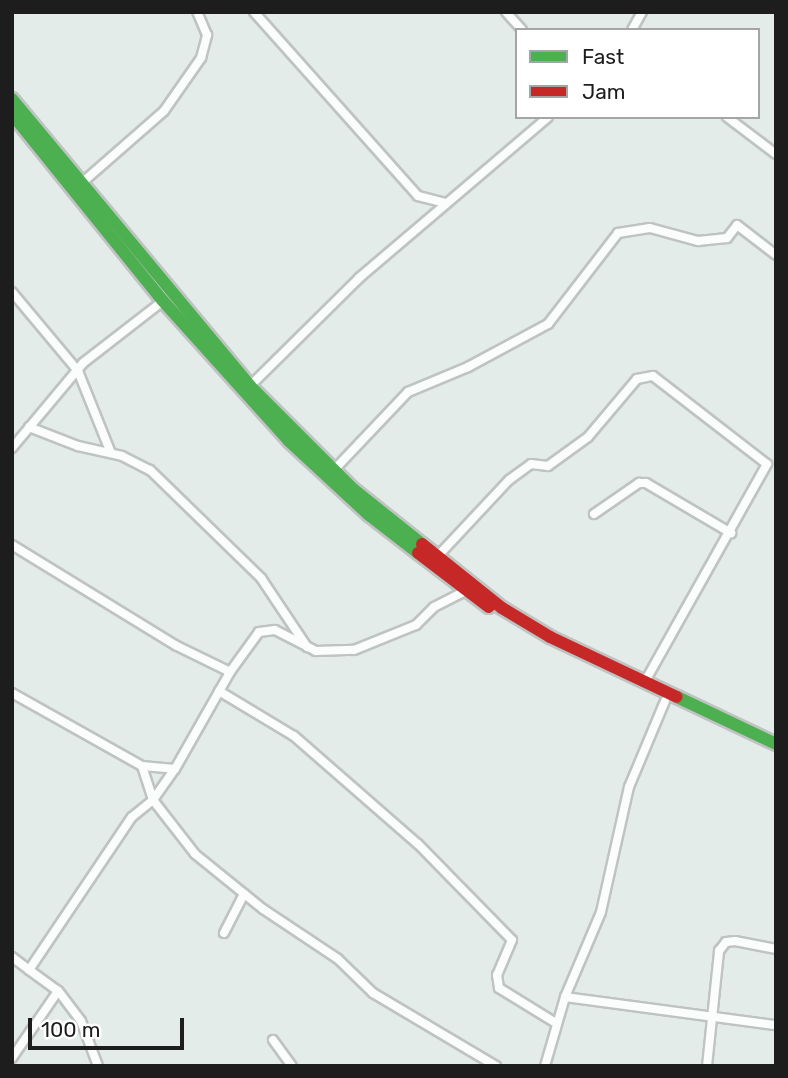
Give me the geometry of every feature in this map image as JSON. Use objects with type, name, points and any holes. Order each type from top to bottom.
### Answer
[{"type":"main road","points":[[12,99],[85,181],[250,386],[333,471],[436,558],[541,632],[776,744]]},
{"type":"main road","points":[[12,114],[163,301],[239,389],[319,470],[466,591],[552,644],[665,701],[776,750]]},
{"type":"street","points":[[85,181],[164,111],[201,58],[207,35],[197,12]]},
{"type":"street","points":[[254,12],[418,195],[446,203]]},
{"type":"street","points":[[506,12],[520,28]]},
{"type":"street","points":[[633,28],[642,12]]},
{"type":"street","points":[[250,386],[359,278],[546,119]]},
{"type":"street","points":[[730,119],[776,154]]},
{"type":"street","points":[[333,471],[408,392],[468,367],[548,324],[618,233],[659,229],[698,241],[727,238],[737,225],[776,255]]},
{"type":"street","points":[[12,292],[78,371],[111,453]]},
{"type":"street","points":[[12,448],[90,356],[163,301]]},
{"type":"street","points":[[436,558],[509,480],[531,464],[548,467],[588,437],[643,377],[653,376],[767,464],[776,468]]},
{"type":"street","points":[[29,427],[111,453],[150,470],[261,578],[284,607],[308,648]]},
{"type":"street","points":[[644,683],[731,533],[767,464]]},
{"type":"street","points":[[594,514],[639,483],[646,483],[731,533]]},
{"type":"street","points":[[12,545],[177,646],[230,672]]},
{"type":"street","points":[[29,970],[132,817],[153,800],[175,769],[230,672],[266,628],[308,648],[329,653],[373,644],[416,625],[434,607],[466,591]]},
{"type":"street","points":[[219,691],[294,736],[418,844],[512,940],[497,975],[499,988],[556,1023]]},
{"type":"street","points":[[13,695],[142,766],[175,769]]},
{"type":"street","points":[[545,1066],[565,997],[601,912],[629,787],[665,701]]},
{"type":"street","points":[[142,766],[153,800],[182,841],[244,894],[338,959],[373,993],[496,1066]]},
{"type":"street","points":[[224,933],[244,894]]},
{"type":"street","points":[[707,1066],[719,951],[726,942],[776,949]]},
{"type":"street","points":[[12,957],[58,991],[81,1021],[99,1066]]},
{"type":"street","points":[[12,1059],[58,991]]},
{"type":"street","points":[[565,997],[776,1025]]},
{"type":"street","points":[[273,1040],[289,1065]]},
{"type":"traffic: fast","points":[[12,99],[250,386],[353,489],[422,544]]},
{"type":"traffic: fast","points":[[12,114],[163,301],[289,441],[369,515],[418,553]]},
{"type":"traffic: fast","points":[[677,697],[776,744]]},
{"type":"traffic: jam","points":[[422,544],[502,608],[550,637],[677,697]]},
{"type":"traffic: jam","points":[[418,553],[489,607]]}]
